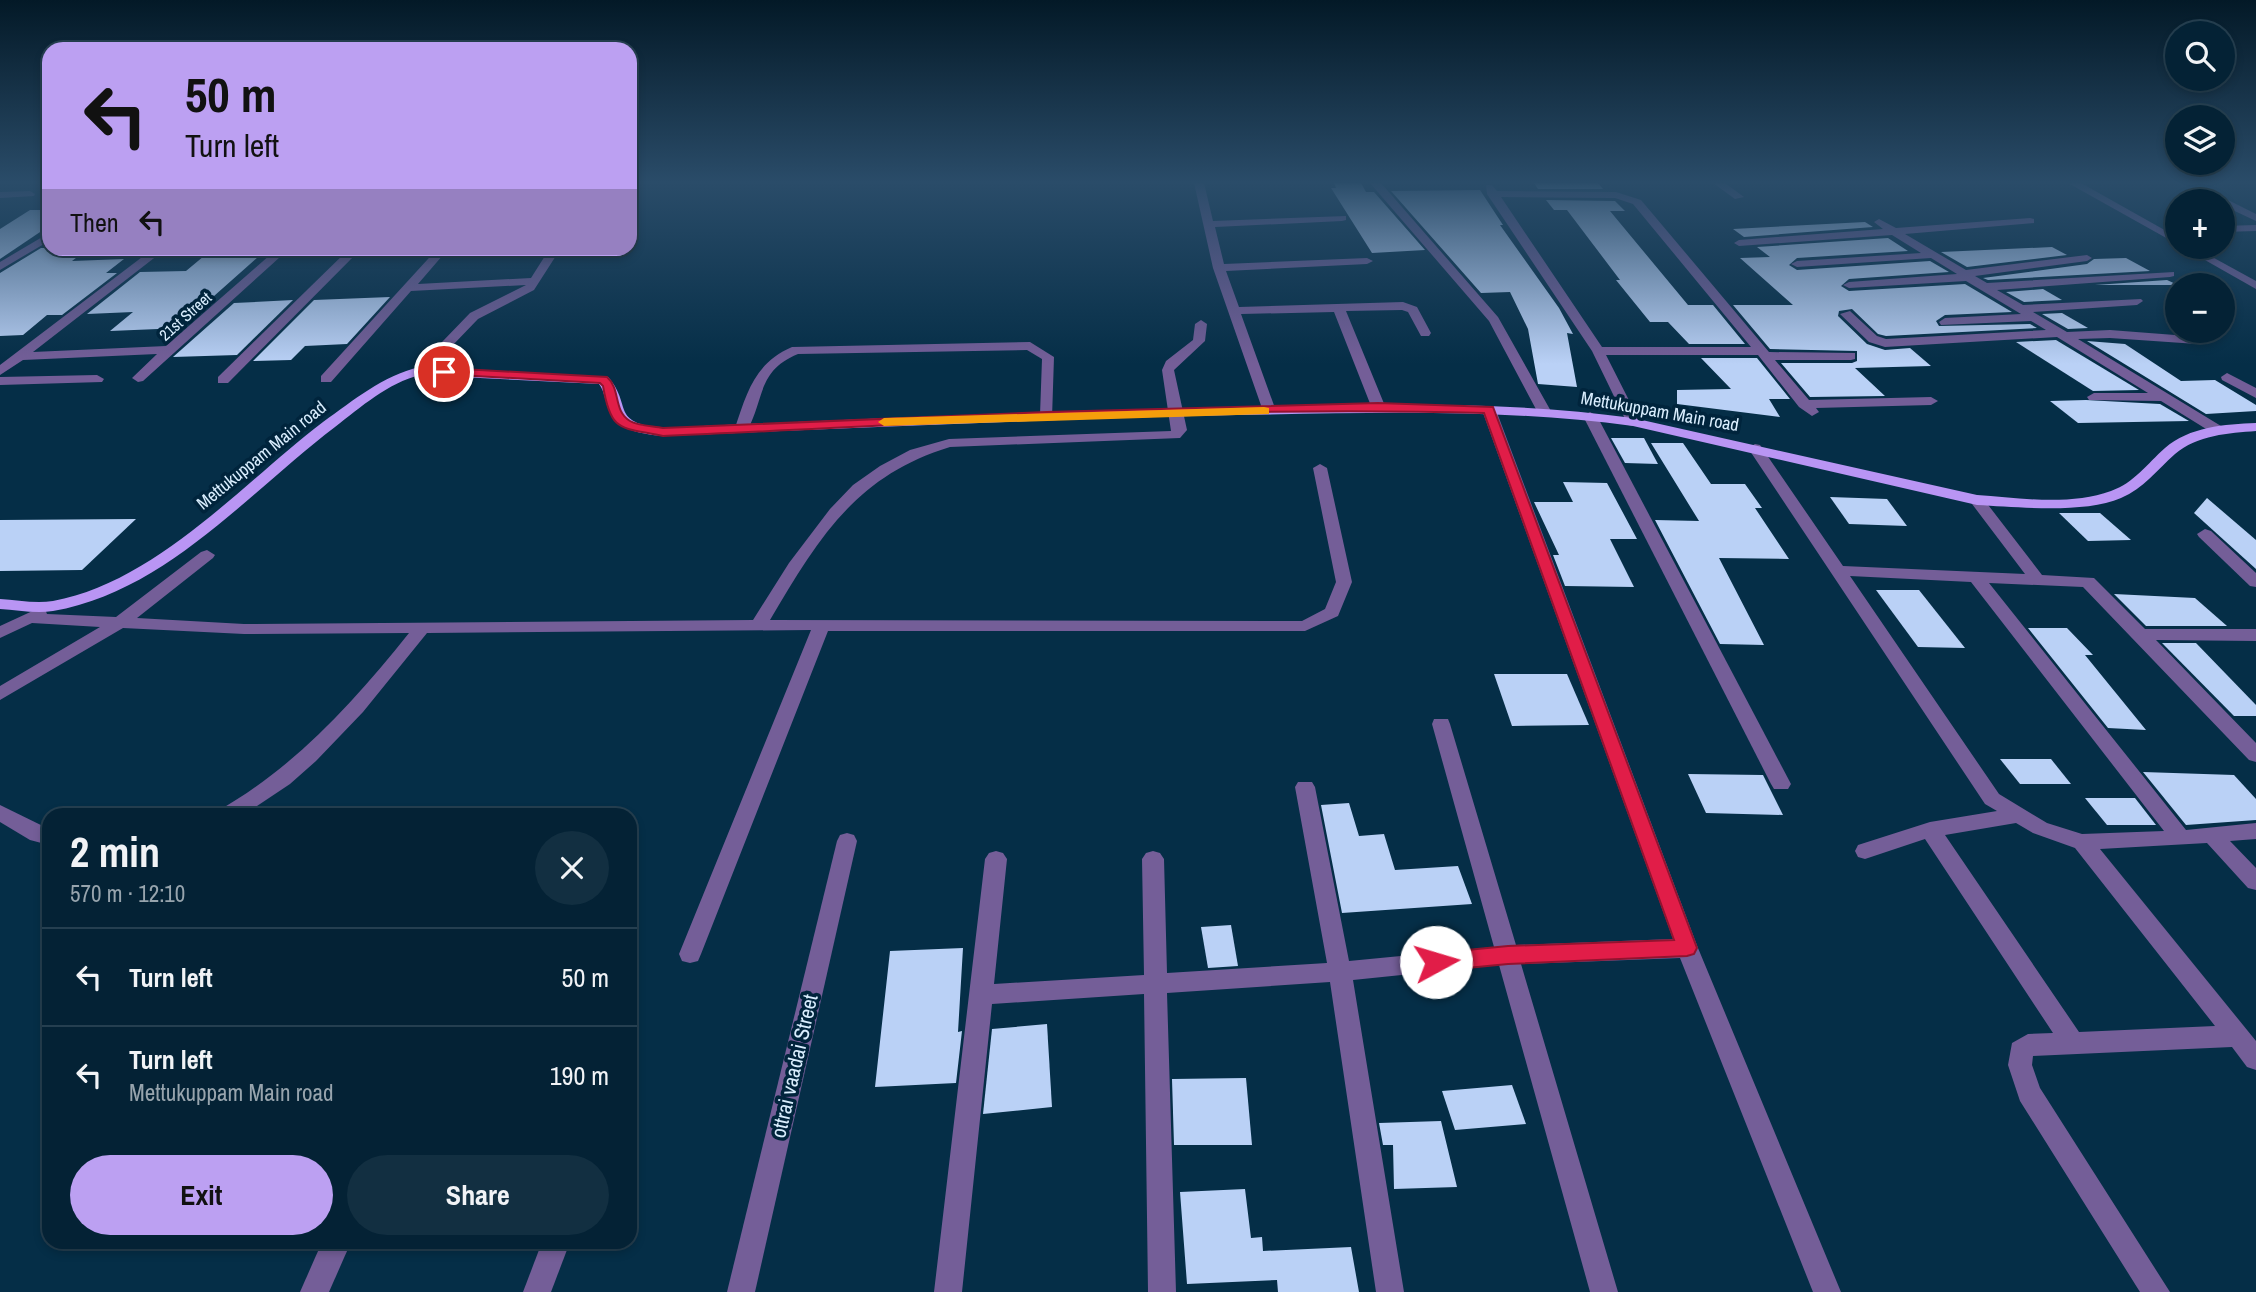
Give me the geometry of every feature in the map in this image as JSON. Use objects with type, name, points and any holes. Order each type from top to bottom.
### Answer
[{"type":"main road","name":"Mettukuppam Main road","points":[[0,604],[51,606],[93,596],[132,577],[224,512],[304,442],[397,376],[420,371],[603,380],[609,385],[614,414],[626,425],[663,432],[1047,415],[1378,406],[1590,416],[1633,422],[1755,448],[1978,500],[2040,503],[2115,495],[2142,480],[2172,449],[2216,429],[2254,428]]},
{"type":"street","points":[[0,267],[37,243]]},
{"type":"street","points":[[1213,243],[1269,411]]},
{"type":"street","points":[[1427,243],[1494,320],[1545,413]]},
{"type":"street","points":[[1526,243],[1598,351],[1633,422]]},
{"type":"street","points":[[1670,243],[1760,354],[1808,408],[1931,401]]},
{"type":"street","points":[[1915,243],[2216,429]]},
{"type":"street","points":[[1797,264],[1933,255]]},
{"type":"street","points":[[0,371],[151,256]]},
{"type":"street","name":"21st Street","points":[[138,378],[276,256]]},
{"type":"street","points":[[223,380],[349,256]]},
{"type":"street","points":[[326,379],[437,256]]},
{"type":"street","points":[[420,371],[474,316],[520,294],[534,281],[551,256]]},
{"type":"street","points":[[1849,285],[1966,275],[2087,258]]},
{"type":"street","points":[[2208,259],[2256,286]]},
{"type":"street","points":[[1219,268],[1367,261]]},
{"type":"street","points":[[1986,288],[2165,274]]},
{"type":"street","points":[[2236,275],[2256,275]]},
{"type":"street","points":[[408,288],[534,281]]},
{"type":"street","points":[[2019,309],[2137,300]]},
{"type":"street","points":[[1235,311],[1408,307],[1413,310],[1425,333]]},
{"type":"street","points":[[1339,309],[1378,406]]},
{"type":"street","points":[[1846,314],[1873,339],[1885,343],[2110,334],[2165,338]]},
{"type":"street","points":[[1945,323],[2032,317]]},
{"type":"street","points":[[758,625],[816,536],[862,483],[889,464],[917,451],[949,443],[1175,435],[1180,430],[1179,413],[1168,370],[1171,364],[1199,341],[1201,324]]},
{"type":"street","points":[[742,428],[761,373],[779,356],[796,350],[1030,346],[1048,357],[1047,415]]},
{"type":"street","points":[[19,356],[170,350]]},
{"type":"street","points":[[1598,351],[1851,356]]},
{"type":"street","points":[[2227,377],[2256,394]]},
{"type":"street","points":[[0,381],[97,379]]},
{"type":"street","points":[[2094,397],[2162,397]]},
{"type":"street","points":[[1489,410],[1687,948],[1827,1292]]},
{"type":"street","points":[[1590,416],[1781,784]]},
{"type":"street","points":[[1755,448],[1992,799],[2015,816],[2082,842],[2180,838],[2256,831]]},
{"type":"street","points":[[29,618],[244,629],[758,625],[1305,626],[1332,612],[1344,582],[1320,468]]},
{"type":"street","points":[[1978,500],[2037,579]]},
{"type":"street","points":[[2205,534],[2256,582]]},
{"type":"street","points":[[0,694],[121,622],[208,555]]},
{"type":"street","points":[[1837,572],[2088,582],[2256,755]]},
{"type":"street","points":[[1976,577],[2180,838]]},
{"type":"street","points":[[0,633],[51,606]]},
{"type":"street","points":[[690,954],[821,626]]},
{"type":"street","points":[[236,808],[316,752],[372,691],[422,628]]},
{"type":"street","points":[[2141,634],[2256,635]]},
{"type":"street","points":[[1441,724],[1604,1292]]},
{"type":"street","points":[[1305,787],[1340,972],[1390,1292]]},
{"type":"street","points":[[0,813],[42,835]]},
{"type":"street","points":[[1865,851],[1930,830],[2015,816]]},
{"type":"street","points":[[1930,830],[2072,1042]]},
{"type":"street","points":[[2212,835],[2256,882]]},
{"type":"street","name":"ottrai vaadai Street","points":[[741,1292],[847,841]]},
{"type":"street","points":[[2082,842],[2256,1059]]},
{"type":"street","points":[[948,1292],[996,859]]},
{"type":"street","points":[[1153,859],[1162,1292]]},
{"type":"street","points":[[980,995],[1340,972],[1508,955],[1687,948]]},
{"type":"street","points":[[2156,1292],[2029,1093],[2021,1065],[2021,1051],[2028,1045],[2237,1036]]},
{"type":"street","points":[[314,1292],[334,1249]]},
{"type":"street","points":[[537,1292],[553,1249]]},
{"type":"building","points":[[0,243],[23,243],[0,259]]},
{"type":"building","points":[[1366,243],[1419,243],[1425,250],[1372,253]]},
{"type":"building","points":[[1437,243],[1513,243],[1559,308],[1573,334],[1567,333],[1577,387],[1538,384],[1528,329],[1510,292],[1481,293]]},
{"type":"building","points":[[1592,243],[1637,243],[1688,305],[1713,305],[1745,344],[1689,344],[1668,322],[1650,322],[1616,280],[1620,280]]},
{"type":"building","points":[[1811,243],[1896,243],[1908,251],[1797,258],[1789,265],[1797,270],[1930,261],[1949,272],[1849,279],[1841,286],[1849,291],[1965,284],[2012,312],[1945,315],[1936,321],[1939,326],[2030,324],[2037,328],[1886,336],[1878,334],[1852,309],[1839,311],[1838,316],[1867,344],[1885,350],[1910,348],[1931,366],[1855,368],[1885,396],[1810,397],[1781,363],[1852,363],[1857,361],[1857,351],[1770,349],[1733,305],[1793,305],[1740,258],[1770,257],[1757,247]]},
{"type":"building","points":[[2052,247],[2067,255],[1967,267],[1941,252]]},
{"type":"building","points":[[41,248],[42,256],[79,256],[72,261],[124,259],[106,273],[117,273],[62,315],[47,315],[23,335],[0,336],[0,273]]},
{"type":"building","points":[[204,256],[259,256],[182,328],[110,331],[133,312],[87,314],[140,272],[186,271]]},
{"type":"building","points":[[2126,258],[2150,271],[1988,280],[1983,278],[2087,264],[2094,259]]},
{"type":"building","points":[[2165,280],[2165,285],[2095,285]]},
{"type":"building","points":[[2043,289],[2062,300],[2024,302],[2006,292]]},
{"type":"building","points":[[390,297],[347,344],[305,346],[291,360],[253,361],[314,300]]},
{"type":"building","points":[[293,300],[237,355],[173,357],[234,303]]},
{"type":"building","points":[[2062,313],[2088,328],[2068,329],[2042,314]]},
{"type":"building","points":[[2056,340],[2139,390],[2093,391],[2016,342]]},
{"type":"building","points":[[2087,341],[2125,344],[2181,381],[2215,380],[2256,405],[2256,411],[2206,414]]},
{"type":"building","points":[[1701,358],[1757,358],[1790,399],[1769,399],[1780,417],[1677,404],[1677,390],[1731,389]]},
{"type":"building","points":[[2050,401],[2160,404],[2189,421],[2078,423]]},
{"type":"building","points":[[1611,438],[1644,438],[1658,464],[1625,463]]},
{"type":"building","points":[[1651,443],[1683,443],[1711,484],[1745,484],[1762,508],[1755,508],[1789,559],[1719,558],[1764,645],[1720,644],[1655,520],[1699,521]]},
{"type":"building","points":[[1563,482],[1607,483],[1637,539],[1610,539],[1634,587],[1565,586],[1553,555],[1559,555],[1534,502],[1573,502]]},
{"type":"building","points":[[1830,497],[1887,499],[1907,526],[1849,524]]},
{"type":"building","points":[[2207,498],[2256,540],[2256,569],[2194,513]]},
{"type":"building","points":[[2059,513],[2100,513],[2131,540],[2088,541]]},
{"type":"building","points":[[136,519],[82,570],[0,571],[0,520]]},
{"type":"building","points":[[1876,590],[1919,590],[1965,648],[1918,647]]},
{"type":"building","points":[[2114,594],[2195,598],[2227,626],[2146,626]]},
{"type":"building","points":[[2028,628],[2067,628],[2093,655],[2085,655],[2146,730],[2108,728]]},
{"type":"building","points":[[2162,643],[2196,643],[2256,705],[2256,716],[2234,716]]},
{"type":"building","points":[[1494,674],[1567,674],[1589,725],[1512,726]]},
{"type":"building","points":[[2000,759],[2051,759],[2071,784],[2020,784]]},
{"type":"building","points":[[2143,772],[2234,775],[2256,799],[2256,820],[2186,825]]},
{"type":"building","points":[[1688,774],[1763,775],[1783,815],[1706,813]]},
{"type":"building","points":[[2085,798],[2135,798],[2156,825],[2107,825]]},
{"type":"building","points":[[1349,803],[1359,836],[1384,834],[1395,870],[1458,866],[1472,904],[1342,913],[1321,805]]},
{"type":"building","points":[[1231,925],[1238,966],[1208,968],[1201,927]]},
{"type":"building","points":[[963,948],[958,1032],[962,1031],[956,1083],[875,1087],[890,951]]},
{"type":"building","points":[[1047,1024],[1052,1107],[983,1114],[992,1029]]},
{"type":"building","points":[[1246,1078],[1252,1145],[1174,1145],[1172,1079]]},
{"type":"building","points":[[1512,1085],[1526,1124],[1455,1130],[1442,1091]]},
{"type":"building","points":[[1441,1121],[1457,1187],[1394,1189],[1393,1145],[1383,1145],[1379,1123]]},
{"type":"building","points":[[1245,1189],[1251,1238],[1262,1237],[1263,1251],[1351,1247],[1359,1292],[1278,1292],[1277,1280],[1187,1284],[1180,1192]]},
{"type":"slow traffic","points":[[884,422],[1047,415],[1264,411]]},
{"type":"route","points":[[444,372],[603,380],[609,385],[614,414],[626,425],[663,432],[1047,415],[1378,406],[1489,410],[1687,948],[1508,955],[1436,962]]}]
